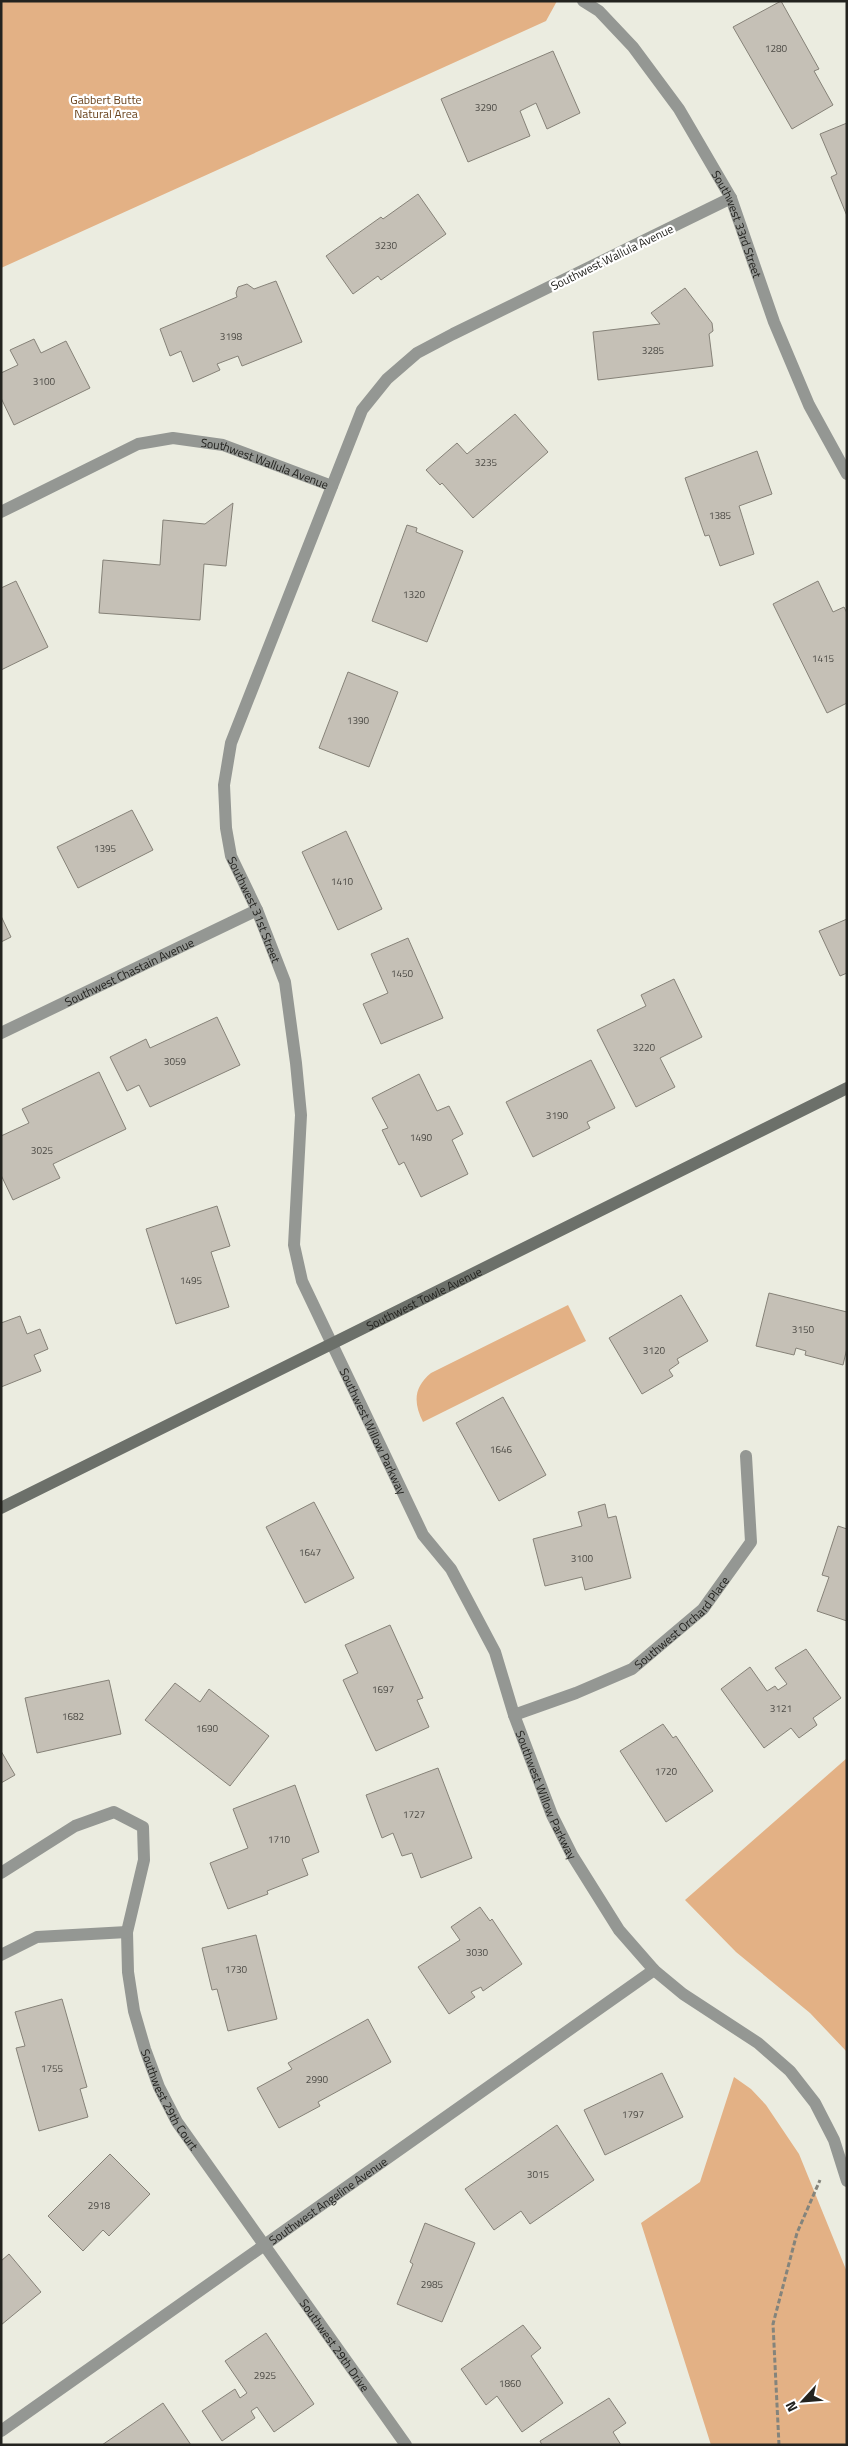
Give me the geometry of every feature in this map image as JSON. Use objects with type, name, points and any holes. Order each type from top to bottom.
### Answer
[{"type":"main road","name":"Southwest Towle Avenue","points":[[1,1508],[847,1088]]},
{"type":"street","name":"Southwest 33rd Street","points":[[583,1],[599,11],[632,46],[679,109],[731,198],[774,322],[808,405],[847,474]]},
{"type":"street","name":"Southwest Wallula Avenue","points":[[1,512],[138,444],[174,438],[223,445],[332,486],[362,410],[387,379],[417,353],[731,198]]},
{"type":"street","name":"Southwest 31st Street","points":[[331,1343],[302,1281],[294,1245],[301,1115],[285,982],[257,910],[231,856],[226,828],[224,785],[231,743],[332,486]]},
{"type":"street","name":"Southwest Chastain Avenue","points":[[1,1033],[257,910]]},
{"type":"street","name":"Southwest Willow Parkway","points":[[331,1343],[423,1535],[451,1569],[494,1652],[514,1715],[552,1815],[572,1855],[619,1930],[654,1970],[683,1994],[758,2043],[790,2071],[815,2104],[834,2140],[847,2182]]},
{"type":"street","name":"Southwest Orchard Place","points":[[514,1715],[576,1693],[632,1668],[703,1609],[751,1542],[746,1456]]},
{"type":"street","name":"Southwest 29th Court","points":[[1,1873],[76,1826],[114,1812],[143,1827],[144,1860],[127,1932],[128,1972],[134,2011],[144,2049],[159,2087],[177,2122],[265,2245]]},
{"type":"street","points":[[1,1955],[37,1937],[127,1932]]},
{"type":"street","name":"Southwest Angeline Avenue","points":[[1,2431],[654,1970]]},
{"type":"street","name":"Southwest 29th Drive","points":[[265,2245],[406,2445]]},
{"type":"path","points":[[779,2445],[773,2324],[797,2233],[821,2178],[840,2160]]},
{"type":"green space","name":"Gabbert Butte Natural Area","points":[[1,1],[557,1],[546,21],[1,268]]},
{"type":"green space","points":[[568,1305],[586,1341],[423,1422],[418,1408],[417,1395],[421,1384],[431,1373]]},
{"type":"green space","points":[[847,1758],[847,2052],[810,2013],[736,1952],[685,1900]]},
{"type":"green space","points":[[734,2077],[751,2089],[766,2105],[799,2154],[847,2272],[847,2445],[711,2445],[641,2223],[700,2182]]},
{"type":"building","points":[[781,1],[819,69],[814,71],[833,105],[792,129],[733,27]]},
{"type":"building","points":[[553,51],[580,113],[547,129],[536,103],[520,111],[530,136],[468,162],[441,99]]},
{"type":"building","points":[[847,123],[847,216],[831,177],[837,174],[820,134]]},
{"type":"building","points":[[418,194],[446,234],[381,280],[378,276],[353,294],[326,256],[381,217],[383,219]]},
{"type":"building","points":[[276,281],[302,342],[242,366],[238,356],[217,364],[220,370],[193,382],[181,351],[170,356],[160,329],[237,297],[238,287],[247,284],[254,289]]},
{"type":"building","points":[[685,288],[712,323],[713,331],[709,334],[713,366],[598,380],[593,332],[660,324],[651,313]]},
{"type":"building","points":[[34,339],[41,353],[66,341],[90,388],[14,425],[1,398],[1,373],[18,365],[10,350]]},
{"type":"building","points":[[515,414],[548,452],[473,518],[442,483],[440,485],[426,470],[457,443],[467,454]]},
{"type":"building","points":[[757,451],[772,494],[739,506],[754,554],[720,566],[709,535],[705,536],[685,478]]},
{"type":"building","points":[[233,503],[226,566],[204,564],[200,620],[99,613],[103,560],[160,565],[163,520],[205,524]]},
{"type":"building","points":[[407,525],[417,528],[416,532],[463,551],[427,642],[372,621]]},
{"type":"building","points":[[16,581],[48,647],[1,670],[1,588]]},
{"type":"building","points":[[818,581],[833,612],[844,607],[847,613],[847,703],[827,713],[773,604]]},
{"type":"building","points":[[348,672],[398,692],[369,767],[319,748]]},
{"type":"building","points":[[132,810],[153,850],[78,888],[57,847]]},
{"type":"building","points":[[346,831],[382,909],[338,930],[302,852]]},
{"type":"building","points":[[1,916],[11,937],[1,942]]},
{"type":"building","points":[[847,919],[847,973],[840,976],[819,931]]},
{"type":"building","points":[[408,938],[443,1018],[381,1044],[363,1004],[388,993],[371,954]]},
{"type":"building","points":[[674,979],[702,1037],[660,1058],[675,1087],[636,1107],[597,1030],[646,1006],[641,995]]},
{"type":"building","points":[[217,1017],[240,1065],[150,1107],[139,1085],[127,1091],[110,1057],[146,1039],[150,1048]]},
{"type":"building","points":[[591,1060],[615,1108],[587,1122],[590,1128],[533,1157],[506,1102]]},
{"type":"building","points":[[99,1072],[126,1129],[53,1164],[60,1178],[13,1200],[1,1175],[1,1136],[29,1123],[22,1109]]},
{"type":"building","points":[[419,1074],[437,1111],[449,1106],[463,1134],[452,1140],[468,1174],[421,1197],[404,1162],[399,1165],[382,1130],[388,1128],[372,1098]]},
{"type":"building","points":[[217,1206],[230,1246],[211,1252],[229,1307],[176,1324],[146,1229]]},
{"type":"building","points":[[769,1293],[847,1312],[847,1348],[843,1365],[805,1355],[806,1351],[796,1348],[794,1355],[756,1346]]},
{"type":"building","points":[[681,1295],[708,1341],[677,1359],[679,1363],[669,1370],[673,1376],[642,1394],[609,1338]]},
{"type":"building","points":[[20,1316],[27,1334],[40,1329],[48,1349],[34,1355],[41,1371],[1,1387],[1,1323]]},
{"type":"building","points":[[503,1397],[546,1475],[499,1501],[456,1423]]},
{"type":"building","points":[[314,1502],[354,1578],[305,1603],[266,1527]]},
{"type":"building","points":[[605,1504],[608,1518],[616,1516],[631,1578],[585,1590],[582,1577],[545,1586],[533,1539],[582,1526],[578,1512]]},
{"type":"building","points":[[838,1526],[847,1529],[847,1621],[817,1611],[829,1577],[822,1575]]},
{"type":"building","points":[[390,1625],[423,1698],[417,1700],[429,1727],[376,1751],[343,1680],[358,1673],[345,1645]]},
{"type":"building","points":[[806,1649],[841,1698],[813,1718],[817,1725],[799,1738],[791,1728],[764,1748],[721,1689],[750,1667],[767,1691],[775,1686],[778,1690],[787,1684],[775,1668]]},
{"type":"building","points":[[109,1680],[121,1734],[37,1753],[25,1698]]},
{"type":"building","points":[[175,1683],[200,1702],[209,1689],[269,1736],[230,1786],[145,1720]]},
{"type":"building","points":[[663,1724],[673,1738],[676,1736],[713,1791],[666,1822],[620,1751]]},
{"type":"building","points":[[1,1751],[15,1775],[1,1783]]},
{"type":"building","points":[[438,1768],[472,1858],[421,1878],[412,1853],[402,1856],[393,1833],[382,1838],[366,1795]]},
{"type":"building","points":[[295,1785],[319,1852],[302,1859],[308,1875],[267,1891],[268,1894],[228,1909],[210,1863],[248,1848],[233,1809]]},
{"type":"building","points":[[480,1907],[490,1921],[492,1919],[522,1964],[483,1991],[481,1987],[471,1992],[475,1997],[449,2014],[418,1967],[460,1940],[451,1927]]},
{"type":"building","points":[[256,1935],[277,2019],[228,2031],[217,1989],[212,1990],[202,1948]]},
{"type":"building","points":[[62,1999],[87,2087],[80,2089],[88,2117],[39,2131],[16,2048],[25,2046],[15,2012]]},
{"type":"building","points":[[368,2019],[391,2062],[318,2102],[320,2106],[279,2128],[257,2088],[292,2069],[288,2063]]},
{"type":"building","points":[[662,2073],[683,2117],[605,2155],[584,2110]]},
{"type":"building","points":[[557,2125],[594,2180],[530,2224],[521,2211],[494,2230],[465,2189]]},
{"type":"building","points":[[110,2154],[150,2194],[109,2236],[103,2230],[83,2251],[48,2216]]},
{"type":"building","points":[[425,2223],[475,2243],[442,2322],[397,2304],[413,2264],[410,2262]]},
{"type":"building","points":[[9,2254],[41,2292],[1,2325],[1,2261]]},
{"type":"building","points":[[523,2325],[541,2348],[531,2356],[563,2403],[522,2432],[497,2396],[486,2405],[461,2369]]},
{"type":"building","points":[[266,2333],[314,2404],[274,2432],[257,2407],[251,2411],[255,2418],[222,2441],[202,2411],[235,2389],[240,2398],[247,2393],[225,2361]]},
{"type":"building","points":[[609,2398],[626,2423],[613,2432],[621,2445],[542,2445],[540,2441]]},
{"type":"building","points":[[163,2403],[191,2445],[102,2445]]}]
